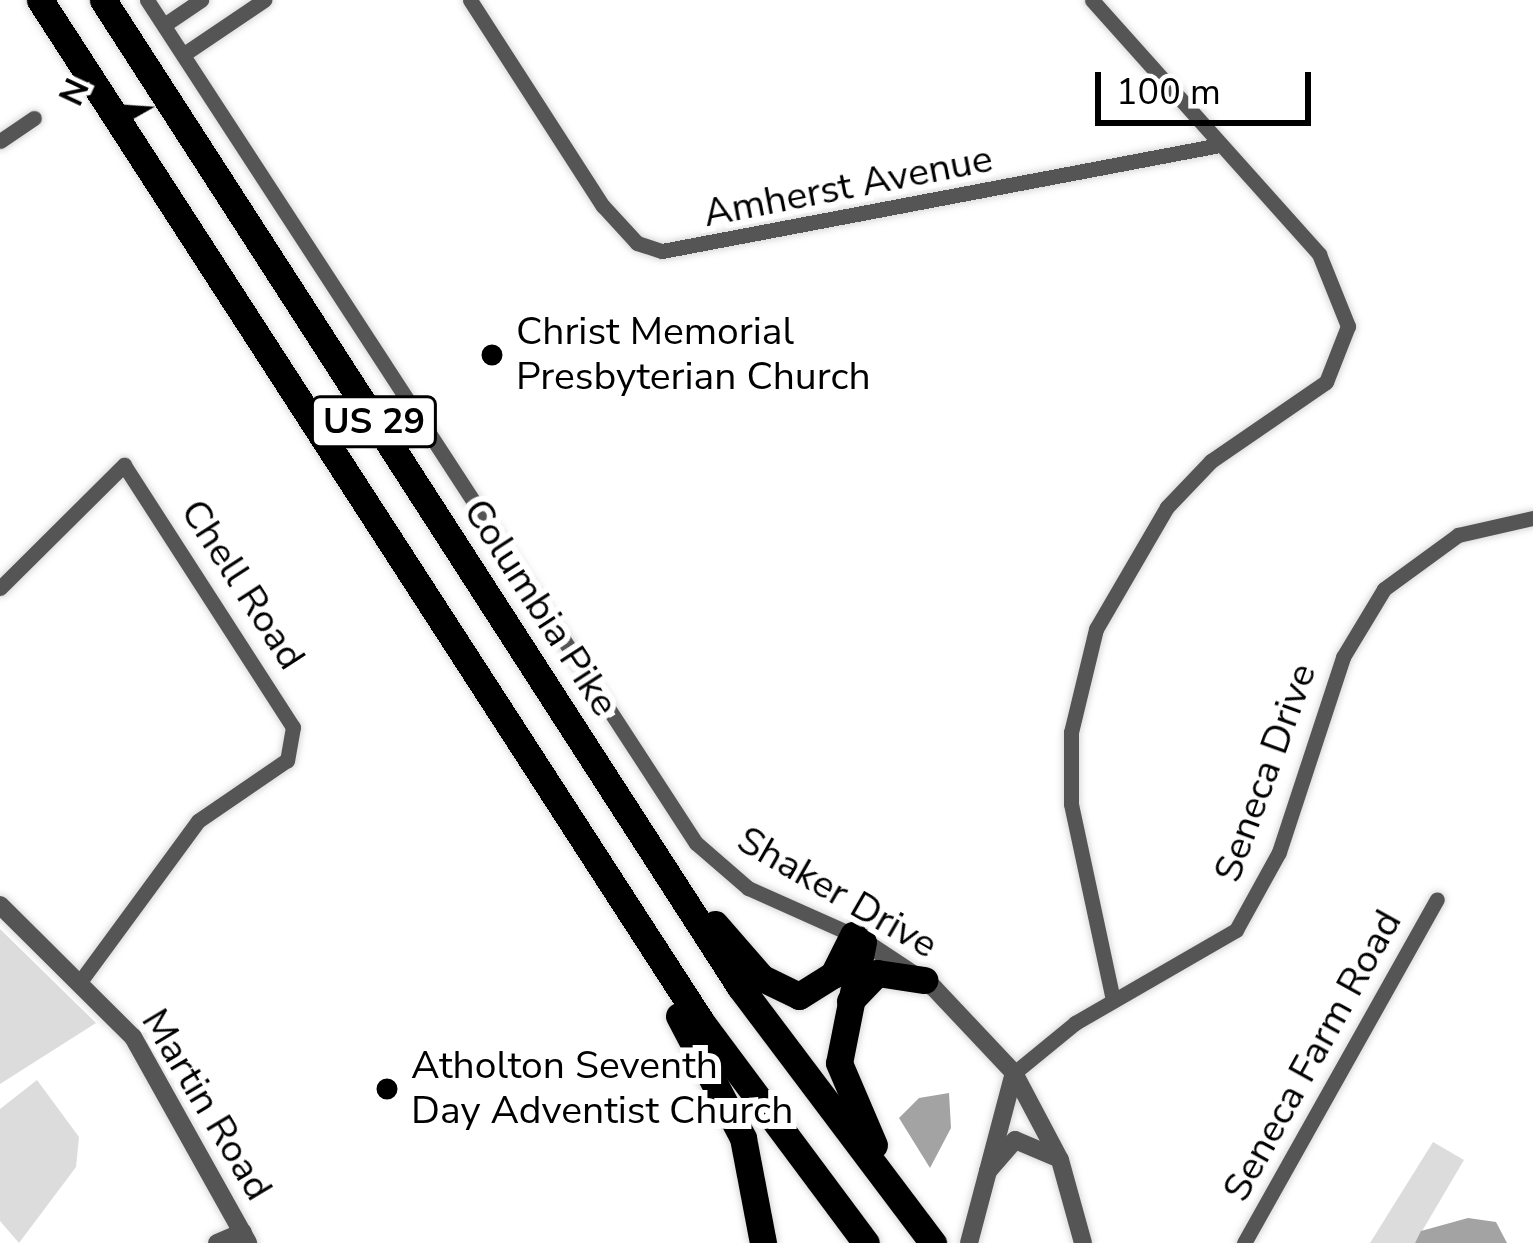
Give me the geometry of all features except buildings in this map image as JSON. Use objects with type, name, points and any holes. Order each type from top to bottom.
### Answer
[{"type":"highway","name":"US 29","points":[[40,0],[702,1023],[866,1243]]},
{"type":"highway","name":"Columbia Pike","points":[[103,0],[646,845],[933,1243]]},
{"type":"highway","points":[[562,809],[730,1109],[763,1243]]},
{"type":"highway","points":[[646,845],[785,994],[821,987],[858,937]]},
{"type":"highway","points":[[858,937],[842,1016],[846,1094],[913,1217]]},
{"type":"highway","points":[[842,1016],[877,973],[924,980]]},
{"type":"street","name":"Shaker Drive","points":[[147,0],[696,843],[748,888],[858,937],[924,980],[1014,1073],[1060,1160],[1083,1243]]},
{"type":"street","points":[[164,25],[201,0]]},
{"type":"street","points":[[184,54],[264,0]]},
{"type":"street","name":"Amherst Avenue","points":[[470,0],[603,206],[637,243],[662,251],[1220,145]]},
{"type":"street","points":[[1092,0],[1329,268],[1347,341],[1326,382],[1186,484],[1096,629],[1071,732],[1071,804],[1113,1000]]},
{"type":"street","points":[[0,141],[34,118]]},
{"type":"street","name":"Chell Road","points":[[0,588],[124,465],[297,745],[198,821],[82,979]]},
{"type":"street","name":"Seneca Drive","points":[[1014,1073],[1113,1000],[1197,961],[1252,909],[1343,657],[1384,589],[1458,535],[1533,518]]},
{"type":"street","name":"Seneca Farm Road","points":[[1244,1243],[1437,899]]},
{"type":"street","name":"Martin Road","points":[[0,905],[82,979],[172,1096],[245,1238]]},
{"type":"street","points":[[970,1238],[980,1186],[1014,1073]]},
{"type":"street","points":[[980,1186],[1015,1140],[1060,1160]]},
{"type":"street","points":[[217,1243],[245,1238]]},
{"type":"shaded area","points":[[0,929],[96,1023],[0,1084]]},
{"type":"shaded area","points":[[37,1080],[79,1137],[76,1167],[19,1243],[0,1221],[0,1109]]},
{"type":"shaded area","points":[[949,1093],[951,1128],[930,1168],[899,1118],[919,1098]]},
{"type":"shaded area","points":[[1433,1142],[1464,1160],[1415,1243],[1370,1243]]},
{"type":"shaded area","points":[[1468,1218],[1496,1222],[1507,1243],[1415,1243],[1421,1231]]},
{"type":"place","name":"Christ Memorial Presbyterian Church","points":[[492,355]]},
{"type":"place","name":"Atholton Seventh Day Adventist Church","points":[[387,1089]]}]
